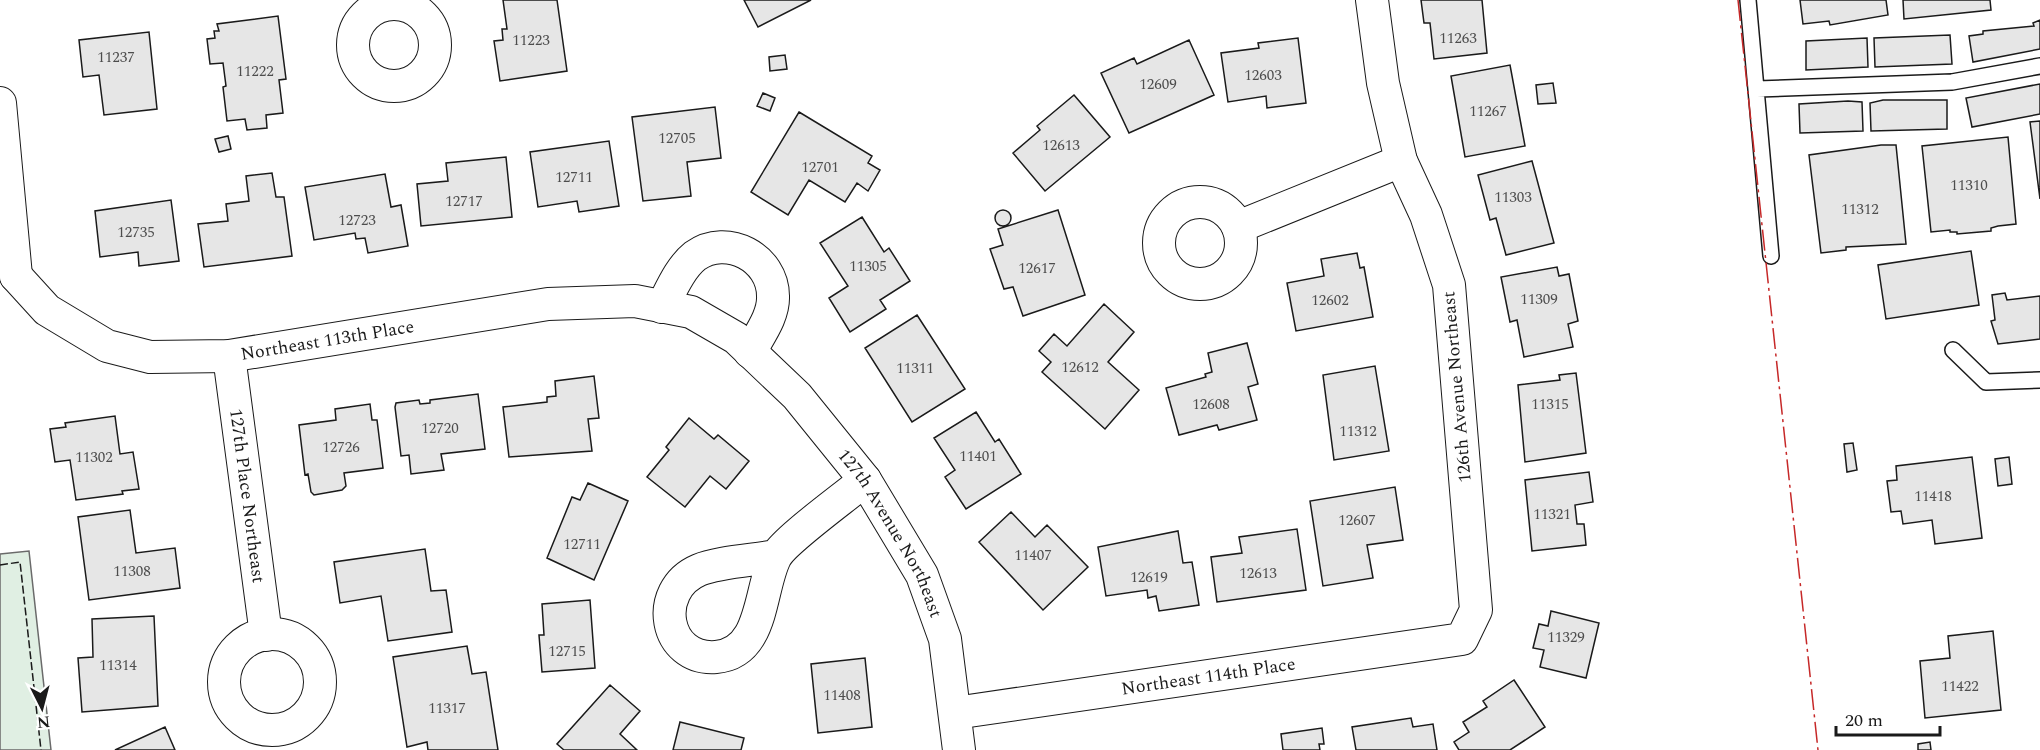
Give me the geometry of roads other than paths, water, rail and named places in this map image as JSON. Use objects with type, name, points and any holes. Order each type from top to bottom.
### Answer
[{"type":"street","name":"126th Avenue Northeast","points":[[1372,0],[1383,83],[1401,161],[1426,215],[1449,285],[1476,610],[1462,639]]},
{"type":"street","points":[[0,103],[8,277]]},
{"type":"street","points":[[1238,227],[1401,161]]},
{"type":"street","points":[[662,306],[687,264],[697,255],[722,247],[748,253],[767,272],[773,298],[771,311],[743,345]]},
{"type":"street","name":"Northeast 113th Place","points":[[8,277],[46,309],[107,346],[150,357],[230,356],[548,304],[635,301],[691,312],[743,345]]},
{"type":"street","name":"127th Avenue Northeast","points":[[743,345],[797,396],[865,480],[922,575],[945,639],[959,750]]},
{"type":"street","name":"127th Place Northeast","points":[[230,356],[266,635]]},
{"type":"street","points":[[776,556],[865,480]]},
{"type":"street","name":"Northeast 114th Place","points":[[955,712],[1462,639]]},
{"type":"lane","points":[[1748,0],[1771,256]]},
{"type":"lane","points":[[1757,89],[1952,82],[2040,66]]},
{"type":"lane","points":[[1953,350],[1986,382],[2040,380]]}]
